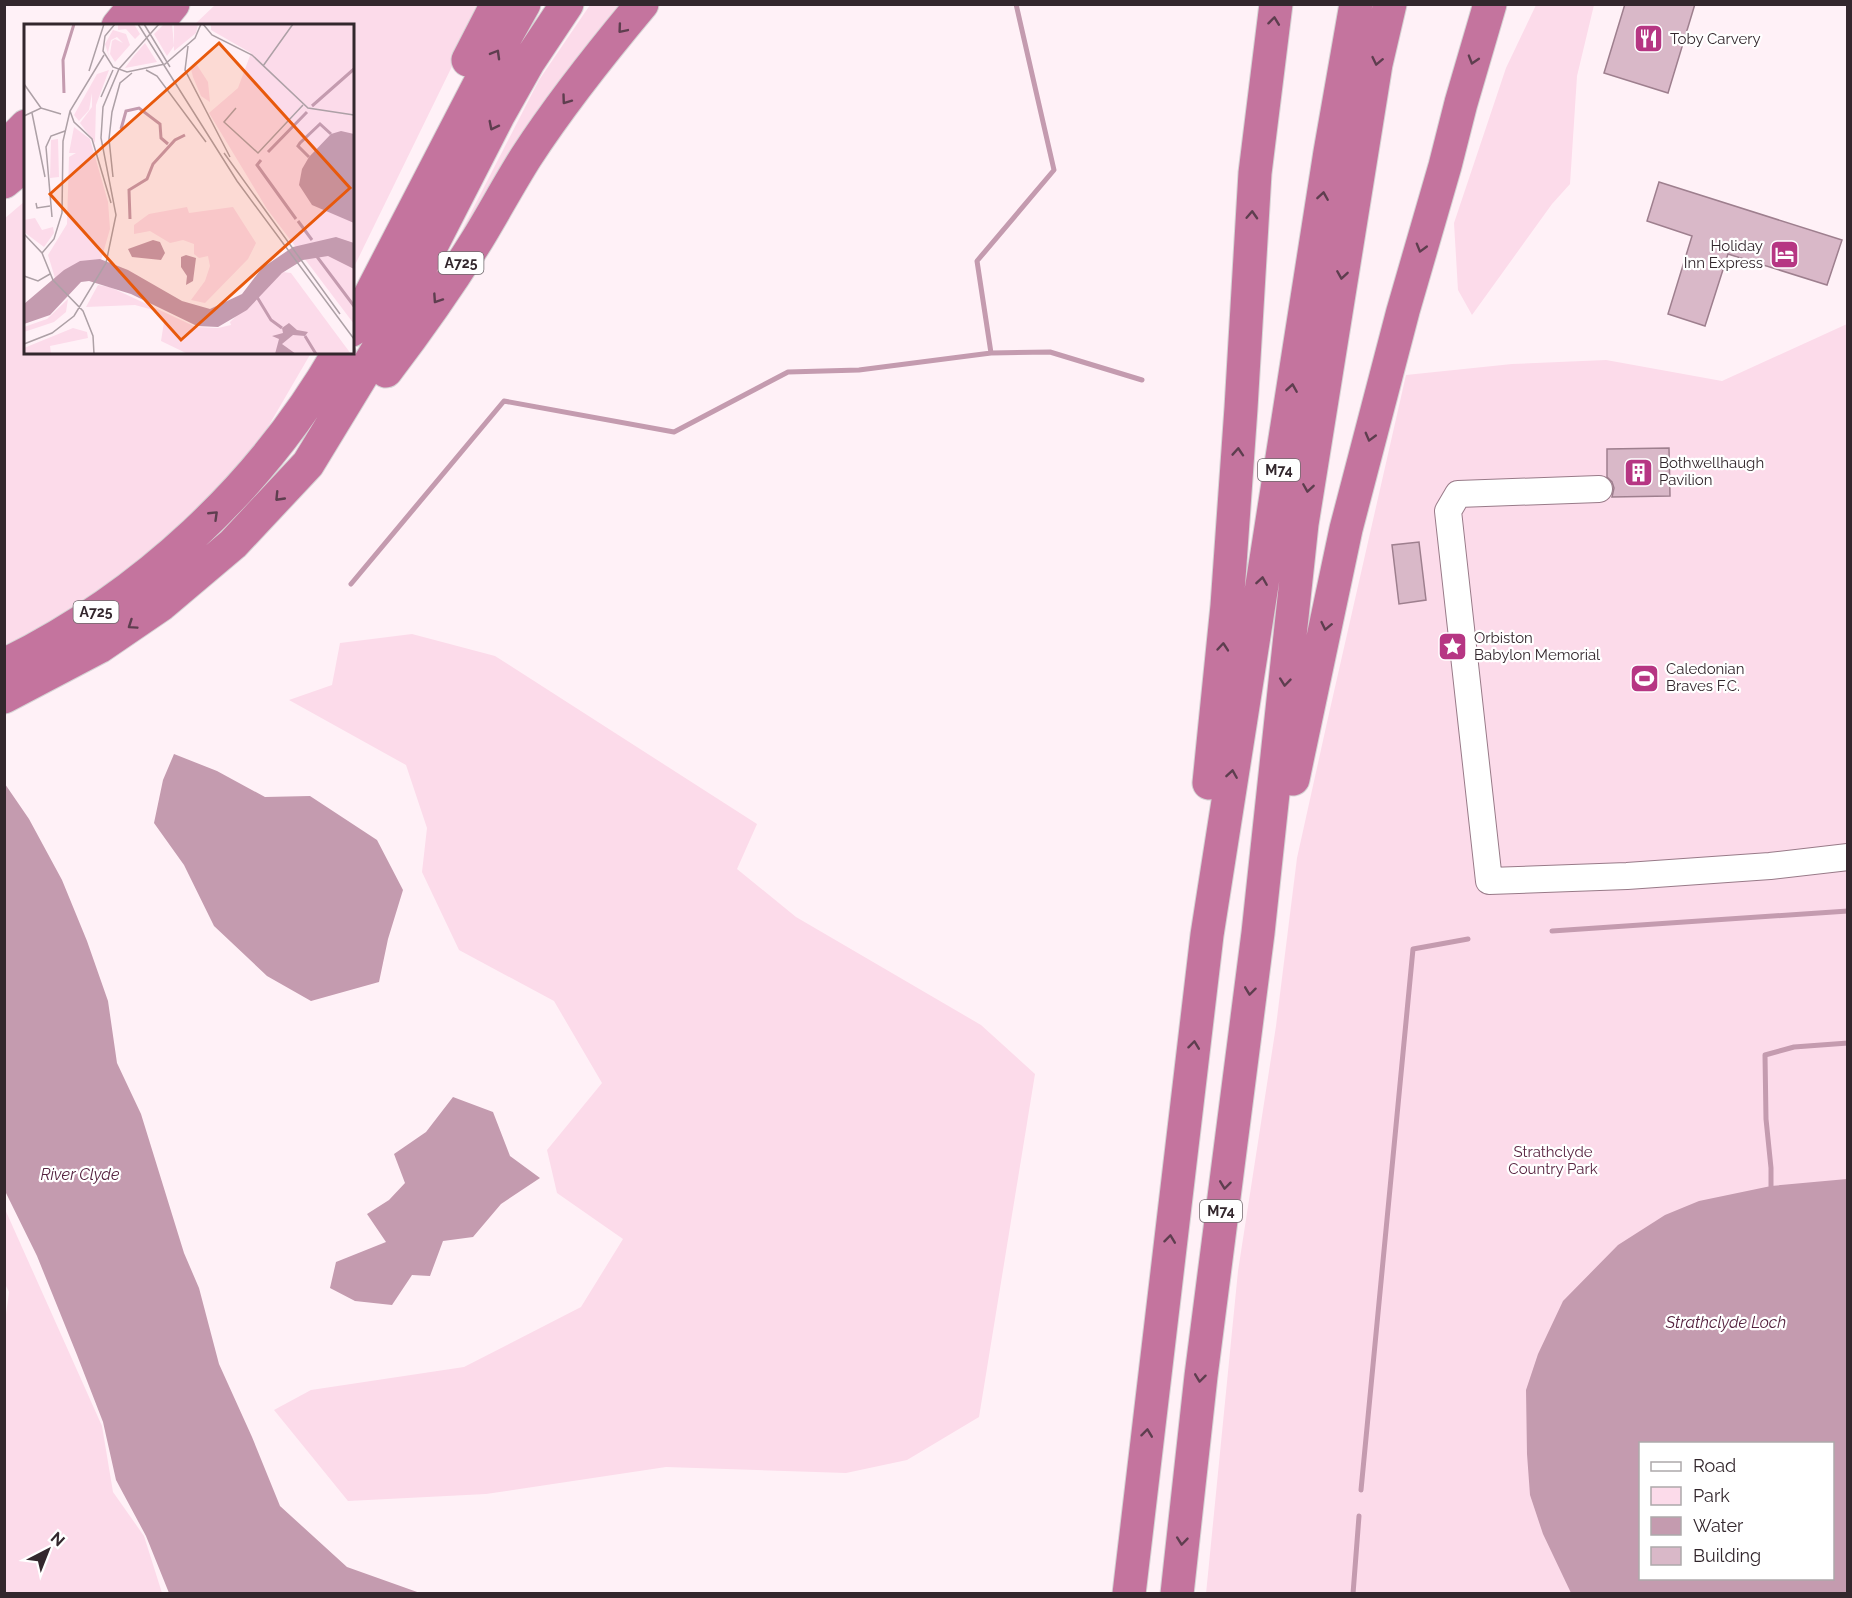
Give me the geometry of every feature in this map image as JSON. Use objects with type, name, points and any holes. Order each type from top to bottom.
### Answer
[{"type":"highway","points":[[120,24],[136,4]]},
{"type":"highway","points":[[157,24],[173,4]]},
{"type":"highway","points":[[354,292],[497,4]]},
{"type":"highway","points":[[354,326],[484,75],[524,4]]},
{"type":"highway","name":"A725","points":[[308,464],[381,344],[528,62],[567,4]]},
{"type":"highway","name":"A725","points":[[14,677],[99,647],[171,597],[233,544],[308,464],[404,347],[476,242],[526,157],[546,128],[601,53],[642,4]]},
{"type":"highway","points":[[1207,935],[1206,815],[1227,606],[1255,173],[1276,4]]},
{"type":"highway","name":"M74","points":[[1130,1593],[1140,1491],[1207,935],[1319,223],[1356,4]]},
{"type":"highway","name":"M74","points":[[1177,1593],[1187,1489],[1258,933],[1302,524],[1376,64],[1390,4]]},
{"type":"highway","points":[[1258,933],[1346,530],[1403,311],[1490,4]]},
{"type":"highway","points":[[4,148],[24,128]]},
{"type":"highway","points":[[4,182],[24,166]]},
{"type":"highway","name":"A725","points":[[14,677],[62,634],[105,606],[146,575],[219,511],[264,462],[297,420],[338,354]]},
{"type":"street","points":[[1599,489],[1458,494],[1448,511],[1489,881],[1628,876],[1759,867],[1848,857]]},
{"type":"green space","points":[[215,5],[482,5],[354,267],[354,24],[195,24]]},
{"type":"green space","points":[[590,5],[621,5],[530,125],[460,234],[539,80]]},
{"type":"green space","points":[[1536,5],[1594,5],[1577,76],[1570,184],[1552,204],[1472,315],[1458,290],[1454,223],[1506,68]]},
{"type":"green space","points":[[24,202],[24,354],[310,354],[254,451],[174,533],[68,615],[4,647],[4,219]]},
{"type":"green space","name":"Strathclyde Country Park","points":[[1847,324],[1847,1593],[1206,1594],[1238,1271],[1276,1026],[1297,858],[1406,375],[1512,364],[1606,360],[1722,381]]},
{"type":"green space","points":[[412,634],[495,656],[757,824],[737,869],[796,917],[981,1025],[1035,1074],[979,1417],[907,1460],[846,1473],[666,1467],[486,1494],[348,1501],[274,1410],[311,1390],[464,1367],[581,1307],[623,1239],[557,1193],[547,1150],[602,1083],[554,1001],[459,950],[422,872],[427,828],[406,765],[289,700],[332,685],[340,643]]},
{"type":"green space","points":[[4,1207],[102,1426],[113,1492],[144,1536],[162,1593],[5,1593],[4,1329],[9,1292],[5,1284]]},
{"type":"water","points":[[174,754],[217,771],[265,797],[310,796],[377,840],[403,890],[388,939],[379,982],[311,1001],[267,976],[214,926],[184,865],[154,823],[163,780]]},
{"type":"water","name":"River Clyde","points":[[5,784],[29,819],[62,880],[87,941],[108,1001],[117,1063],[141,1114],[184,1253],[199,1288],[219,1364],[280,1506],[347,1567],[420,1593],[169,1593],[146,1536],[116,1480],[103,1422],[37,1256],[5,1191]]},
{"type":"water","points":[[453,1097],[493,1112],[510,1156],[540,1178],[501,1204],[473,1237],[443,1241],[430,1276],[412,1275],[392,1305],[355,1301],[330,1288],[336,1262],[386,1242],[367,1214],[389,1200],[405,1183],[394,1154],[426,1132]]},
{"type":"water","name":"Strathclyde Loch","points":[[1847,1179],[1847,1593],[1571,1593],[1543,1534],[1530,1495],[1527,1454],[1526,1390],[1538,1354],[1563,1301],[1618,1245],[1665,1215],[1699,1201],[1771,1186]]},
{"type":"building","name":"Toby Carvery","points":[[1625,4],[1695,4],[1668,93],[1604,73]]},
{"type":"building","name":"Holiday Inn Express","points":[[1659,182],[1842,240],[1827,285],[1728,254],[1705,326],[1668,314],[1692,236],[1647,221]]},
{"type":"building","name":"Bothwellhaugh Pavilion","points":[[1669,448],[1670,496],[1612,497],[1614,488],[1607,477],[1607,449]]},
{"type":"building","points":[[1419,542],[1426,600],[1399,604],[1392,545]]},
{"type":"waterway","points":[[991,353],[977,261],[1054,170],[1016,4]]},
{"type":"waterway","points":[[351,584],[504,401],[674,432],[788,372],[859,370],[991,353],[1050,352],[1142,380]]},
{"type":"waterway","points":[[1552,931],[1848,911]]},
{"type":"waterway","points":[[1361,1490],[1413,949],[1468,939]]},
{"type":"waterway","points":[[1771,1186],[1766,1119],[1765,1055],[1794,1047],[1848,1043]]},
{"type":"waterway","points":[[1353,1594],[1359,1516]]},
{"type":"place","name":"Toby Carvery","points":[[1649,39]]},
{"type":"place","name":"Holiday Inn Express","points":[[1784,255]]},
{"type":"place","name":"Bothwellhaugh Pavilion","points":[[1638,472]]},
{"type":"place","name":"Orbiston Babylon Memorial","points":[[1453,647]]},
{"type":"place","name":"Caledonian Braves F.C.","points":[[1645,678]]}]
